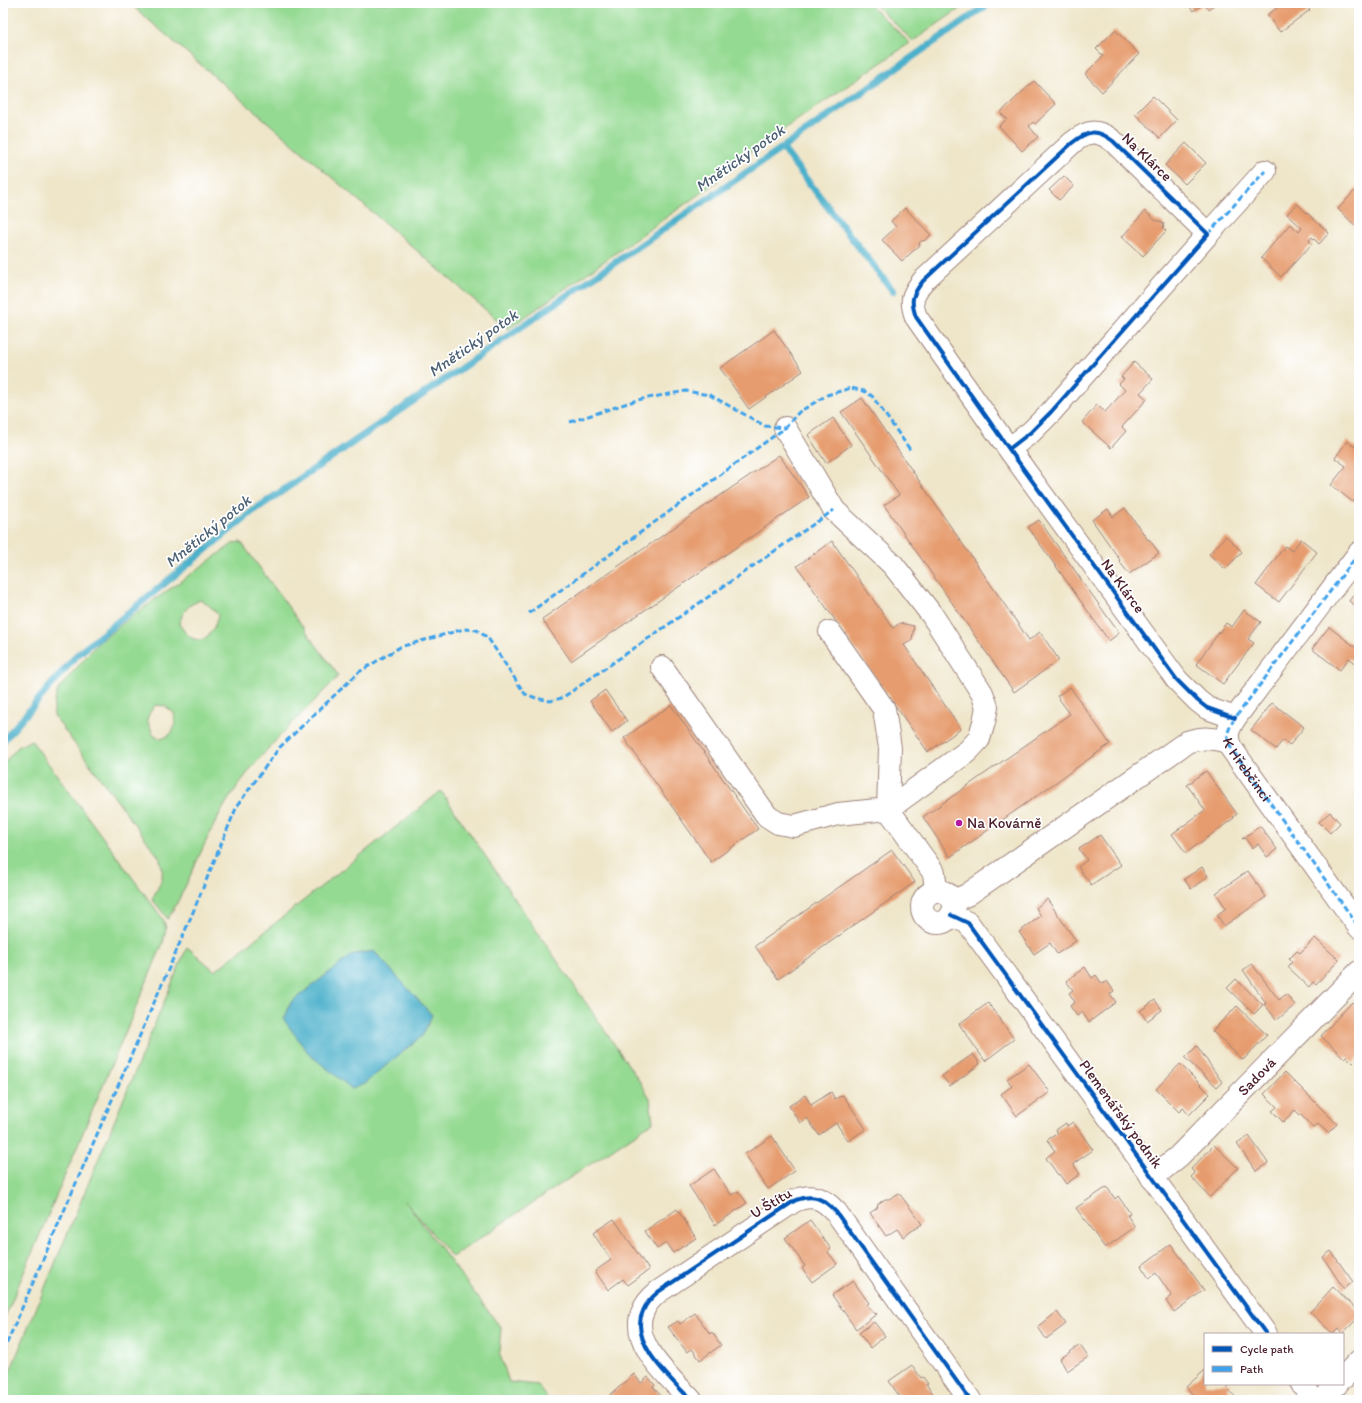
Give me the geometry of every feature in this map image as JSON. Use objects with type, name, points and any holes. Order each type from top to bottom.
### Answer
[{"type":"street","name":"Na Klárce","points":[[1208,234],[1113,141],[1100,133],[1086,133],[1072,143],[923,281],[916,289],[912,298],[916,317],[1177,680],[1207,708],[1235,718]]},
{"type":"street","points":[[1009,448],[1031,432],[1051,412],[1265,171]]},
{"type":"street","points":[[662,667],[767,816],[778,823],[794,826],[838,814],[888,809],[968,751],[979,739],[987,707],[982,693],[932,615],[893,565],[834,510],[785,428]]},
{"type":"street","name":"K Hřebčinci","points":[[1359,553],[1235,718],[1228,729],[1227,735],[1231,748],[1359,927]]},
{"type":"street","points":[[830,632],[884,709],[890,748],[888,809],[944,895],[966,895],[1187,742],[1200,738],[1212,738],[1228,742]]},
{"type":"street","name":"Plemenářský podnik","points":[[944,895],[968,923],[1265,1333]]},
{"type":"street","name":"Sadová","points":[[1152,1178],[1179,1156],[1359,972]]},
{"type":"street","name":"U Štítu","points":[[691,1400],[656,1362],[648,1351],[642,1338],[640,1325],[642,1312],[649,1301],[658,1292],[794,1201],[809,1196],[828,1203],[836,1212],[970,1400]]},
{"type":"street","points":[[1344,1377],[1359,1361]]},
{"type":"street","points":[[1303,1385],[1313,1400]]},
{"type":"street","points":[[1323,1400],[1336,1385]]},
{"type":"green space","points":[[129,3],[868,3],[910,43],[714,177],[718,181],[508,329]]},
{"type":"green space","points":[[873,3],[968,3],[913,41]]},
{"type":"green space","points":[[241,542],[338,675],[335,680],[265,752],[239,783],[219,814],[184,890],[168,919],[152,899],[162,879],[162,869],[159,857],[54,716],[56,695],[59,688],[98,643],[132,616],[234,543]],"holes":[[[201,600],[211,607],[218,615],[210,634],[197,640],[188,635],[179,624],[186,609],[192,604]],[[155,705],[165,706],[174,713],[174,729],[169,735],[161,739],[154,736],[147,720]]]},
{"type":"green space","points":[[31,740],[163,919],[166,928],[163,943],[3,1322],[3,764],[18,747]]},
{"type":"green space","points":[[441,791],[650,1098],[653,1122],[452,1257],[405,1201],[501,1328],[499,1352],[509,1382],[538,1385],[549,1400],[3,1400],[3,1388],[187,947],[215,971]]},
{"type":"water","points":[[374,951],[432,1015],[423,1035],[364,1084],[352,1089],[309,1054],[284,1020],[291,1002],[353,954]]},
{"type":"building","points":[[1187,3],[1217,3],[1208,9],[1204,4],[1193,11]]},
{"type":"building","points":[[1284,3],[1303,3],[1310,10],[1280,32],[1267,15]]},
{"type":"building","points":[[1115,30],[1139,54],[1102,92],[1085,74],[1103,56],[1096,49]]},
{"type":"building","points":[[1034,81],[1056,104],[1035,124],[1033,122],[1029,126],[1038,137],[1022,151],[999,126],[1007,119],[1000,113]]},
{"type":"building","points":[[1153,96],[1177,120],[1160,138],[1135,114]]},
{"type":"building","points":[[1186,143],[1206,163],[1185,184],[1165,165]]},
{"type":"building","points":[[1064,176],[1074,186],[1059,200],[1049,190]]},
{"type":"building","points":[[1357,188],[1359,190],[1359,229],[1338,209]]},
{"type":"building","points":[[1297,204],[1329,233],[1319,244],[1312,237],[1309,241],[1312,244],[1281,277],[1261,258],[1290,224],[1299,232],[1302,228],[1287,214]]},
{"type":"building","points":[[905,208],[931,235],[919,243],[920,245],[902,261],[882,240],[896,227],[891,221]]},
{"type":"building","points":[[1145,211],[1156,221],[1160,221],[1164,224],[1163,228],[1166,231],[1143,256],[1122,237]]},
{"type":"building","points":[[774,330],[803,371],[749,409],[720,368]]},
{"type":"building","points":[[1134,362],[1153,379],[1140,393],[1147,399],[1122,427],[1126,431],[1111,448],[1082,422],[1097,405],[1105,412],[1125,390],[1119,384],[1124,379],[1121,377]]},
{"type":"building","points":[[862,398],[1029,640],[1040,632],[1059,660],[1014,692],[884,505],[899,495],[841,412]]},
{"type":"building","points":[[833,418],[851,445],[826,463],[808,435]]},
{"type":"building","points":[[1347,441],[1359,450],[1359,494],[1353,502],[1331,485],[1346,466],[1335,458]]},
{"type":"building","points":[[779,455],[809,497],[571,661],[542,619]]},
{"type":"building","points":[[1125,508],[1159,553],[1129,574],[1092,520],[1108,509],[1113,517]]},
{"type":"building","points":[[1039,520],[1119,633],[1109,641],[1028,527]]},
{"type":"building","points":[[1226,536],[1242,552],[1225,569],[1209,554]]},
{"type":"building","points":[[1301,539],[1317,552],[1279,602],[1256,585],[1285,546],[1292,551]]},
{"type":"building","points":[[832,541],[893,628],[900,623],[914,626],[912,640],[904,645],[961,729],[928,752],[797,566]]},
{"type":"building","points":[[1359,587],[1359,609],[1349,601]]},
{"type":"building","points":[[1244,610],[1261,622],[1248,639],[1254,643],[1223,684],[1196,664],[1226,623],[1232,627]]},
{"type":"building","points":[[1329,627],[1359,650],[1359,666],[1349,658],[1340,670],[1312,649]]},
{"type":"building","points":[[1070,687],[1110,744],[950,857],[923,817],[1070,714],[1057,696]]},
{"type":"building","points":[[605,690],[627,721],[612,732],[590,701]]},
{"type":"building","points":[[1272,703],[1304,727],[1290,745],[1283,740],[1276,749],[1251,730]]},
{"type":"building","points":[[671,705],[758,829],[711,862],[624,738]]},
{"type":"building","points":[[1206,771],[1237,814],[1233,817],[1234,818],[1186,853],[1172,834],[1205,810],[1187,785]]},
{"type":"building","points":[[1330,812],[1340,823],[1330,833],[1319,822]]},
{"type":"building","points":[[1260,826],[1277,849],[1267,857],[1258,844],[1252,848],[1245,838],[1242,839]]},
{"type":"building","points":[[1100,835],[1121,865],[1091,885],[1078,867],[1087,860],[1079,849]]},
{"type":"building","points":[[892,850],[915,882],[778,979],[755,946]]},
{"type":"building","points":[[1202,867],[1208,876],[1191,889],[1184,879]]},
{"type":"building","points":[[1248,871],[1266,897],[1224,926],[1217,915],[1226,908],[1216,893]]},
{"type":"building","points":[[1047,899],[1076,941],[1057,954],[1050,943],[1034,954],[1019,932],[1041,916],[1036,908]]},
{"type":"building","points":[[1315,938],[1339,960],[1316,984],[1313,982],[1309,987],[1288,967],[1292,962],[1289,959],[1297,951],[1300,953]]},
{"type":"building","points":[[1252,964],[1279,1000],[1286,994],[1295,1005],[1277,1020],[1264,1004],[1266,1003],[1243,970]]},
{"type":"building","points":[[1085,967],[1092,978],[1096,975],[1102,984],[1107,981],[1114,991],[1110,994],[1116,1002],[1089,1022],[1082,1012],[1077,1016],[1070,1006],[1075,1002],[1069,993],[1073,990],[1066,981]]},
{"type":"building","points":[[1236,979],[1263,1005],[1254,1014],[1227,988]]},
{"type":"building","points":[[1155,1000],[1162,1010],[1147,1021],[1140,1011]]},
{"type":"building","points":[[1352,1002],[1359,1008],[1359,1057],[1353,1063],[1346,1056],[1344,1058],[1321,1036]]},
{"type":"building","points":[[988,1003],[1014,1039],[985,1061],[959,1024]]},
{"type":"building","points":[[1237,1006],[1267,1035],[1243,1060],[1212,1031]]},
{"type":"building","points":[[1197,1046],[1222,1082],[1217,1087],[1185,1058]]},
{"type":"building","points":[[973,1054],[980,1064],[950,1086],[942,1076]]},
{"type":"building","points":[[1029,1064],[1050,1092],[1017,1116],[1001,1094],[1012,1086],[1007,1079]]},
{"type":"building","points":[[1180,1064],[1210,1094],[1189,1115],[1183,1108],[1179,1112],[1156,1089]]},
{"type":"building","points":[[1285,1072],[1337,1124],[1328,1133],[1318,1124],[1313,1128],[1295,1110],[1283,1122],[1272,1111],[1277,1107],[1264,1094]]},
{"type":"building","points":[[831,1092],[835,1099],[843,1095],[866,1129],[848,1141],[836,1123],[819,1135],[807,1118],[800,1123],[789,1106],[805,1095],[811,1105]]},
{"type":"building","points":[[1073,1122],[1093,1150],[1073,1164],[1080,1174],[1066,1184],[1046,1158],[1055,1151],[1047,1140],[1058,1133],[1056,1130],[1066,1123],[1067,1126]]},
{"type":"building","points":[[772,1136],[795,1171],[768,1189],[745,1154]]},
{"type":"building","points":[[1249,1136],[1268,1163],[1256,1171],[1237,1144]]},
{"type":"building","points":[[1214,1145],[1238,1168],[1210,1197],[1191,1177],[1195,1173],[1191,1169]]},
{"type":"building","points":[[714,1169],[731,1195],[738,1191],[747,1203],[715,1225],[689,1186]]},
{"type":"building","points":[[1107,1187],[1115,1199],[1118,1196],[1130,1213],[1127,1215],[1135,1227],[1105,1248],[1076,1208]]},
{"type":"building","points":[[899,1193],[922,1224],[903,1237],[897,1229],[886,1236],[870,1213],[885,1199],[889,1199]]},
{"type":"building","points":[[677,1209],[696,1238],[673,1253],[666,1243],[657,1249],[645,1231]]},
{"type":"building","points":[[614,1219],[649,1270],[628,1285],[623,1279],[608,1290],[595,1271],[611,1260],[593,1233]]},
{"type":"building","points":[[810,1220],[831,1249],[828,1252],[837,1264],[812,1282],[802,1268],[805,1266],[785,1238]]},
{"type":"building","points":[[1171,1244],[1204,1290],[1174,1312],[1166,1301],[1172,1296],[1156,1273],[1149,1278],[1141,1266]]},
{"type":"building","points":[[1331,1251],[1353,1282],[1344,1289],[1323,1257]]},
{"type":"building","points":[[853,1281],[869,1303],[867,1305],[874,1314],[877,1314],[856,1329],[832,1295]]},
{"type":"building","points":[[1333,1287],[1359,1312],[1359,1317],[1343,1333],[1338,1329],[1332,1333],[1310,1312]]},
{"type":"building","points":[[1057,1312],[1066,1324],[1046,1339],[1038,1327]]},
{"type":"building","points":[[695,1313],[710,1334],[712,1332],[721,1345],[700,1360],[692,1349],[687,1352],[668,1327],[678,1321],[680,1324]]},
{"type":"building","points":[[874,1322],[885,1336],[870,1348],[859,1333]]},
{"type":"building","points":[[1080,1345],[1088,1357],[1067,1371],[1060,1359]]},
{"type":"building","points":[[912,1365],[921,1378],[923,1377],[934,1395],[926,1400],[902,1400],[889,1381]]},
{"type":"building","points":[[1204,1371],[1204,1385],[1230,1385],[1227,1388],[1238,1400],[1188,1400],[1193,1395],[1186,1387]]},
{"type":"building","points":[[634,1374],[641,1383],[648,1377],[655,1385],[653,1387],[664,1399],[613,1400],[609,1396]]},
{"type":"waterway","name":"Mnětický potok","points":[[3,741],[77,655],[253,511],[782,148],[990,3]]},
{"type":"waterway","points":[[782,148],[893,291]]},
{"type":"marked path","points":[[1208,234],[1265,171]]},
{"type":"marked path","points":[[529,613],[785,428],[799,412],[827,395],[851,388],[864,391],[872,396],[911,451]]},
{"type":"marked path","points":[[570,422],[637,400],[686,391],[710,395],[765,426],[785,428]]},
{"type":"marked path","points":[[3,1352],[188,924],[237,806],[279,748],[359,672],[400,647],[464,629],[477,630],[488,638],[525,694],[550,701],[562,698],[834,510]]},
{"type":"marked path","points":[[1359,553],[1235,718],[1228,733],[1228,740],[1231,748],[1359,927]]},
{"type":"cycle path","points":[[1009,449],[1031,432],[1051,412],[1208,234],[1113,141],[1102,134],[1088,133],[1072,143],[923,281],[914,294],[914,311],[916,317],[1009,449],[1177,680],[1207,708],[1235,718]]},
{"type":"cycle path","points":[[951,915],[968,923],[1265,1333]]},
{"type":"cycle path","points":[[691,1400],[654,1360],[647,1348],[642,1335],[640,1323],[646,1305],[658,1292],[794,1201],[807,1197],[822,1200],[836,1212],[970,1400]]},
{"type":"place","name":"Na Kovárně","points":[[959,823]]}]
